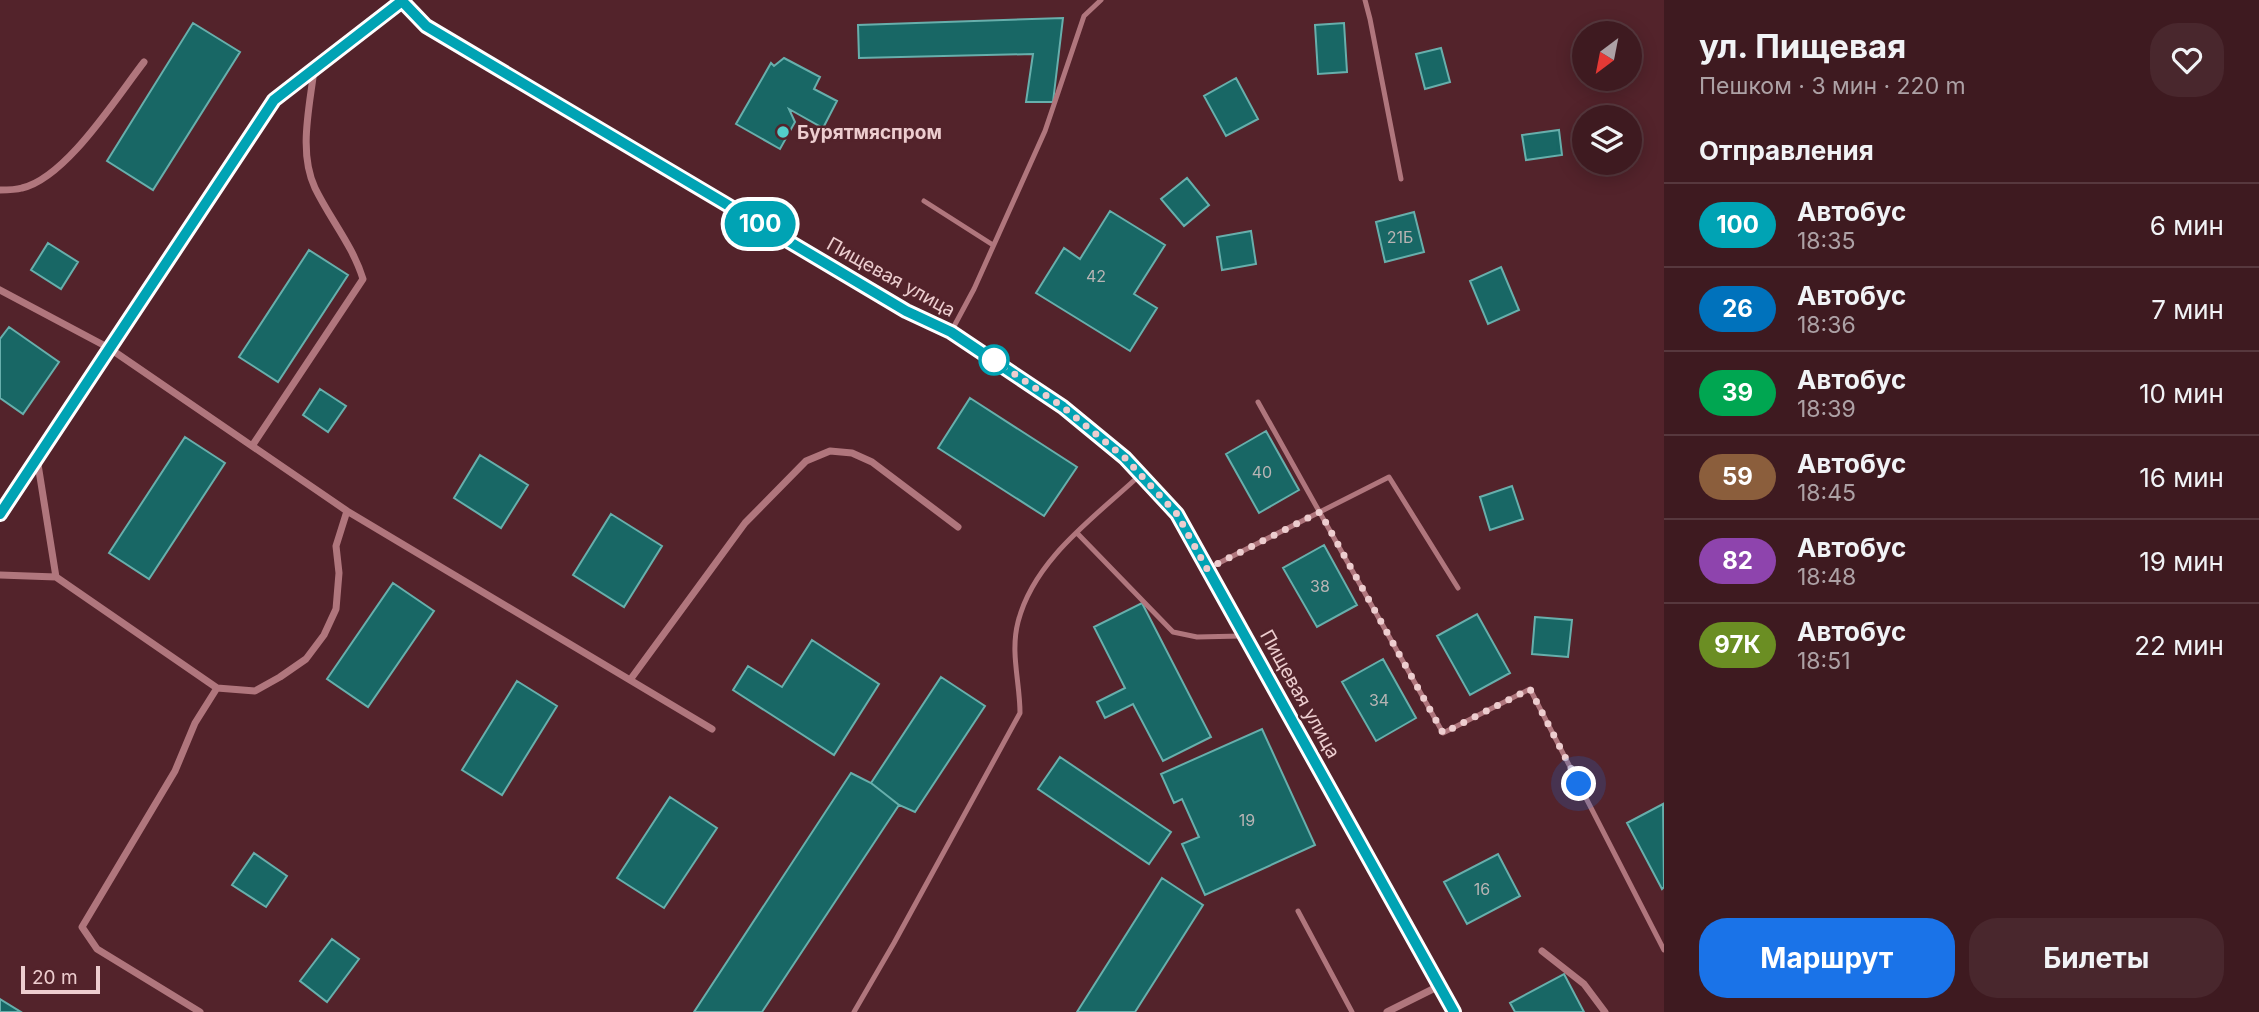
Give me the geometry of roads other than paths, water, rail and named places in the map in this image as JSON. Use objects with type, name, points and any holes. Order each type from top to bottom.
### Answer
[{"type":"main road","name":"Пищевая улица","points":[[402,1],[426,26],[906,311],[951,332],[1063,407],[1125,458],[1177,514],[1454,1012]]},
{"type":"street","points":[[0,514],[274,100],[402,1]]},
{"type":"street","points":[[0,190],[23,188],[49,174],[70,158],[144,62]]},
{"type":"street","points":[[252,446],[363,279],[357,260],[314,186],[306,156],[314,69]]},
{"type":"street","points":[[0,290],[109,348],[347,511],[712,729]]},
{"type":"street","points":[[630,680],[745,523],[806,461],[830,451],[852,453],[872,461],[958,527]]},
{"type":"street","points":[[37,458],[56,577]]},
{"type":"street","points":[[0,575],[56,577],[217,688],[255,691],[306,659],[324,635],[335,609],[339,573],[336,547],[347,511]]},
{"type":"street","points":[[200,1012],[97,949],[82,927],[175,771],[195,723],[217,688]]},
{"type":"street","points":[[1542,951],[1584,984],[1605,1012]]},
{"type":"street","points":[[1387,1012],[1440,985]]},
{"type":"lane","points":[[951,332],[974,289],[1045,131],[1084,16],[1101,0]]},
{"type":"lane","points":[[1365,0],[1401,178]]},
{"type":"lane","points":[[924,201],[993,245]]},
{"type":"lane","points":[[1258,402],[1443,733],[1530,689],[1664,950]]},
{"type":"lane","points":[[854,1012],[1020,713],[1020,695],[1014,663],[1018,622],[1031,589],[1061,547],[1140,475]]},
{"type":"lane","points":[[1207,569],[1389,477],[1458,588]]},
{"type":"lane","points":[[1077,533],[1173,632],[1197,637],[1245,636]]},
{"type":"lane","points":[[1298,911],[1352,1012]]},
{"type":"place","name":"Бурятмяспром","points":[[783,132]]}]
